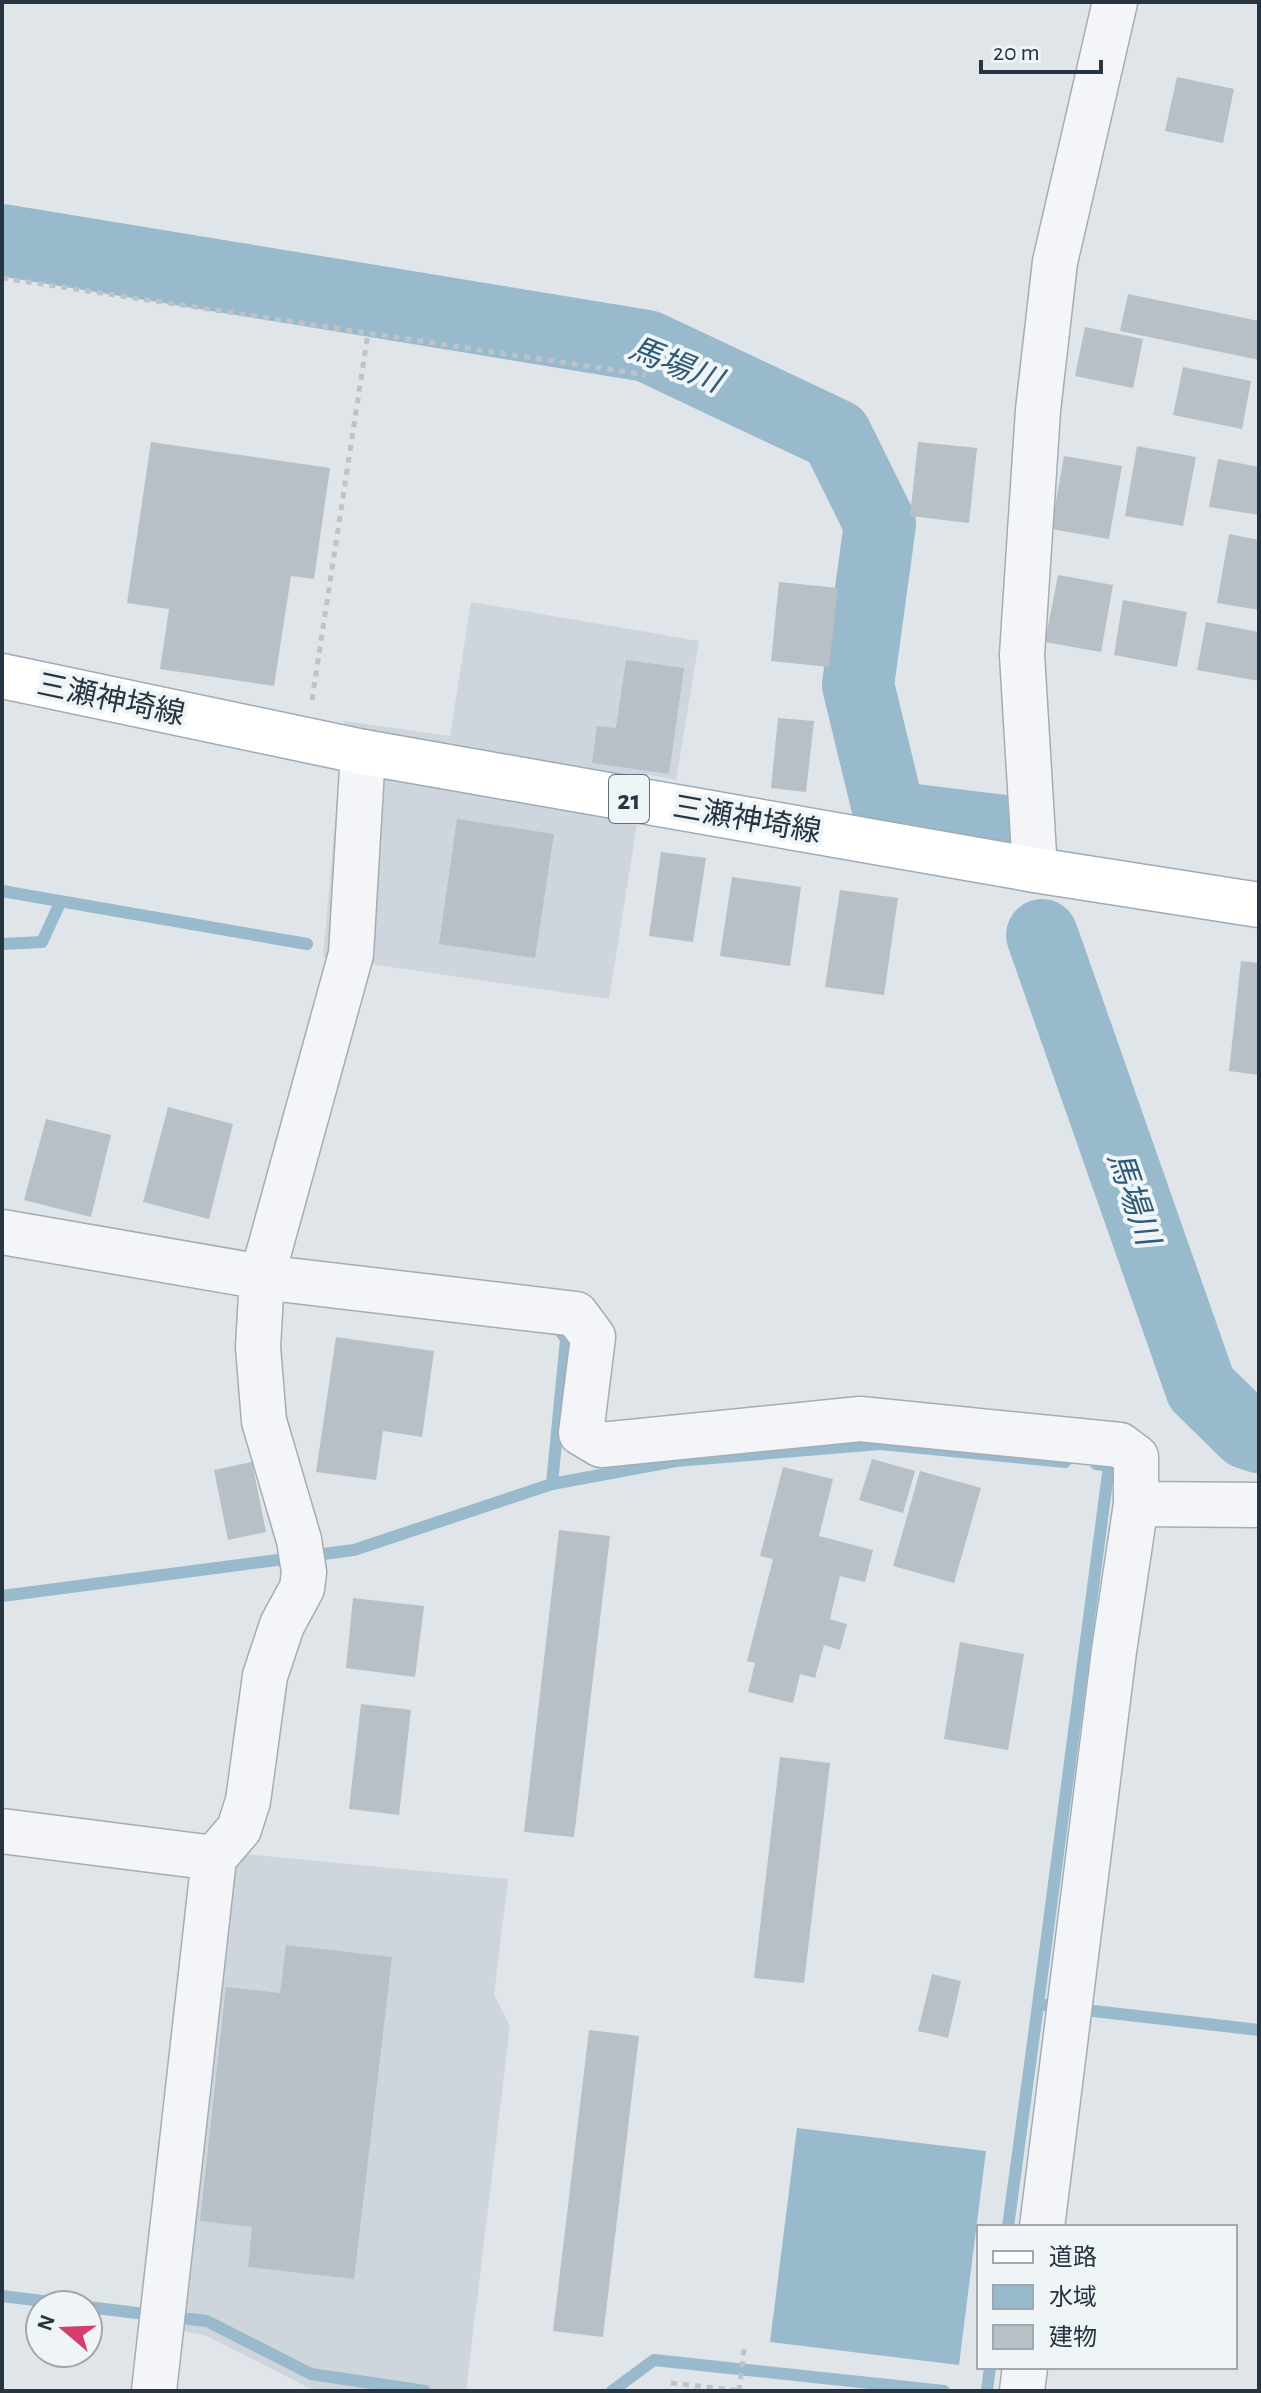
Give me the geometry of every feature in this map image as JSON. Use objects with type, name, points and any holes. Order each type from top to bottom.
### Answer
[{"type":"main road","name":"三瀬神埼線","points":[[2,676],[363,752],[1035,870],[1259,905]]},
{"type":"street","points":[[1035,870],[1022,655],[1038,410],[1055,262],[1115,2]]},
{"type":"street","points":[[154,2391],[214,1858],[239,1829],[244,1815],[265,1676],[282,1625],[302,1588],[302,1556],[264,1421],[258,1347],[262,1277],[351,954],[363,752]]},
{"type":"street","points":[[2,1232],[262,1277],[576,1314],[593,1337],[581,1433],[601,1445],[860,1419],[1120,1445],[1136,1457],[1136,1504],[1114,1651],[1042,2225]]},
{"type":"street","points":[[1136,1504],[1259,1505]]},
{"type":"street","points":[[2,1831],[214,1858]]},
{"type":"street","points":[[1022,2391],[1025,2369]]},
{"type":"path","points":[[2,278],[646,375]]},
{"type":"path","points":[[305,740],[368,333]]},
{"type":"path","points":[[671,2383],[741,2391],[744,2349]]},
{"type":"shaded area","points":[[471,602],[699,641],[676,780],[645,774],[609,999],[323,957],[344,721],[450,736]]},
{"type":"shaded area","points":[[202,1850],[508,1879],[494,1995],[510,2026],[466,2391],[315,2391],[207,2336],[142,2322]]},
{"type":"water","points":[[797,2128],[986,2151],[959,2365],[770,2342]]},
{"type":"building","points":[[1177,77],[1234,89],[1223,143],[1165,131]]},
{"type":"building","points":[[1128,294],[1259,321],[1259,360],[1120,331]]},
{"type":"building","points":[[1085,327],[1143,339],[1133,388],[1075,376]]},
{"type":"building","points":[[1183,367],[1251,381],[1242,429],[1173,415]]},
{"type":"building","points":[[151,442],[330,468],[314,579],[291,576],[274,686],[160,669],[169,609],[127,603]]},
{"type":"building","points":[[918,442],[977,448],[969,523],[910,516]]},
{"type":"building","points":[[1137,446],[1196,457],[1183,526],[1125,516]]},
{"type":"building","points":[[1064,456],[1122,466],[1109,539],[1051,529]]},
{"type":"building","points":[[1218,459],[1259,467],[1259,515],[1209,507]]},
{"type":"building","points":[[1229,534],[1259,540],[1259,610],[1217,603]]},
{"type":"building","points":[[1058,575],[1113,585],[1101,652],[1045,642]]},
{"type":"building","points":[[779,582],[838,588],[829,667],[771,661]]},
{"type":"building","points":[[1123,600],[1187,612],[1177,667],[1114,655]]},
{"type":"building","points":[[1206,622],[1259,632],[1259,681],[1197,670]]},
{"type":"building","points":[[626,660],[684,668],[669,774],[592,763],[597,726],[616,728]]},
{"type":"building","points":[[778,718],[814,721],[806,792],[771,788]]},
{"type":"building","points":[[457,819],[554,834],[535,958],[439,944]]},
{"type":"building","points":[[661,852],[706,858],[693,942],[649,936]]},
{"type":"building","points":[[732,877],[801,887],[790,966],[720,956]]},
{"type":"building","points":[[840,890],[898,898],[884,995],[825,987]]},
{"type":"building","points":[[1241,961],[1259,963],[1259,1075],[1229,1071]]},
{"type":"building","points":[[168,1107],[233,1124],[209,1219],[143,1202]]},
{"type":"building","points":[[46,1119],[111,1135],[91,1217],[24,1200]]},
{"type":"building","points":[[336,1337],[434,1351],[422,1437],[383,1431],[376,1480],[316,1472]]},
{"type":"building","points":[[872,1459],[915,1471],[903,1513],[859,1500]]},
{"type":"building","points":[[252,1462],[266,1532],[228,1540],[214,1470]]},
{"type":"building","points":[[783,1467],[833,1479],[819,1536],[873,1550],[865,1582],[840,1576],[830,1619],[847,1624],[840,1650],[824,1645],[815,1678],[800,1674],[793,1703],[748,1692],[755,1663],[747,1661],[773,1559],[760,1556]]},
{"type":"building","points":[[920,1471],[981,1488],[954,1583],[893,1566]]},
{"type":"building","points":[[559,1530],[610,1536],[574,1837],[524,1832]]},
{"type":"building","points":[[353,1598],[424,1606],[415,1677],[346,1668]]},
{"type":"building","points":[[960,1642],[1024,1654],[1008,1750],[944,1739]]},
{"type":"building","points":[[361,1704],[411,1710],[399,1815],[349,1809]]},
{"type":"building","points":[[780,1757],[830,1763],[804,1983],[754,1978]]},
{"type":"building","points":[[286,1945],[392,1957],[354,2279],[248,2267],[252,2227],[200,2221],[226,1987],[280,1993]]},
{"type":"building","points":[[932,1974],[961,1981],[948,2038],[918,2031]]},
{"type":"building","points":[[589,2030],[639,2036],[603,2337],[553,2331]]},
{"type":"waterway","name":"馬場川","points":[[2,240],[647,346],[836,435],[880,524],[858,685],[890,817],[1004,831]]},
{"type":"waterway","points":[[2,891],[307,944]]},
{"type":"waterway","points":[[2,944],[42,942],[60,903]]},
{"type":"waterway","name":"馬場川","points":[[1042,935],[1201,1388],[1247,1433],[1259,1437]]},
{"type":"waterway","points":[[551,1326],[557,1327],[566,1339],[552,1484]]},
{"type":"waterway","points":[[2,1596],[354,1550],[552,1484],[676,1461],[880,1444],[1065,1462]]},
{"type":"waterway","points":[[1038,2005],[1109,1466],[1096,1464]]},
{"type":"waterway","points":[[1008,2225],[1038,2005],[1046,2005]]},
{"type":"waterway","points":[[1076,2009],[1259,2030]]},
{"type":"waterway","points":[[2,2296],[24,2299]]},
{"type":"waterway","points":[[104,2309],[137,2313]]},
{"type":"waterway","points":[[189,2319],[207,2321],[311,2374],[425,2391]]},
{"type":"waterway","points":[[612,2391],[654,2360],[944,2391]]},
{"type":"waterway","points":[[987,2391],[990,2369]]}]
